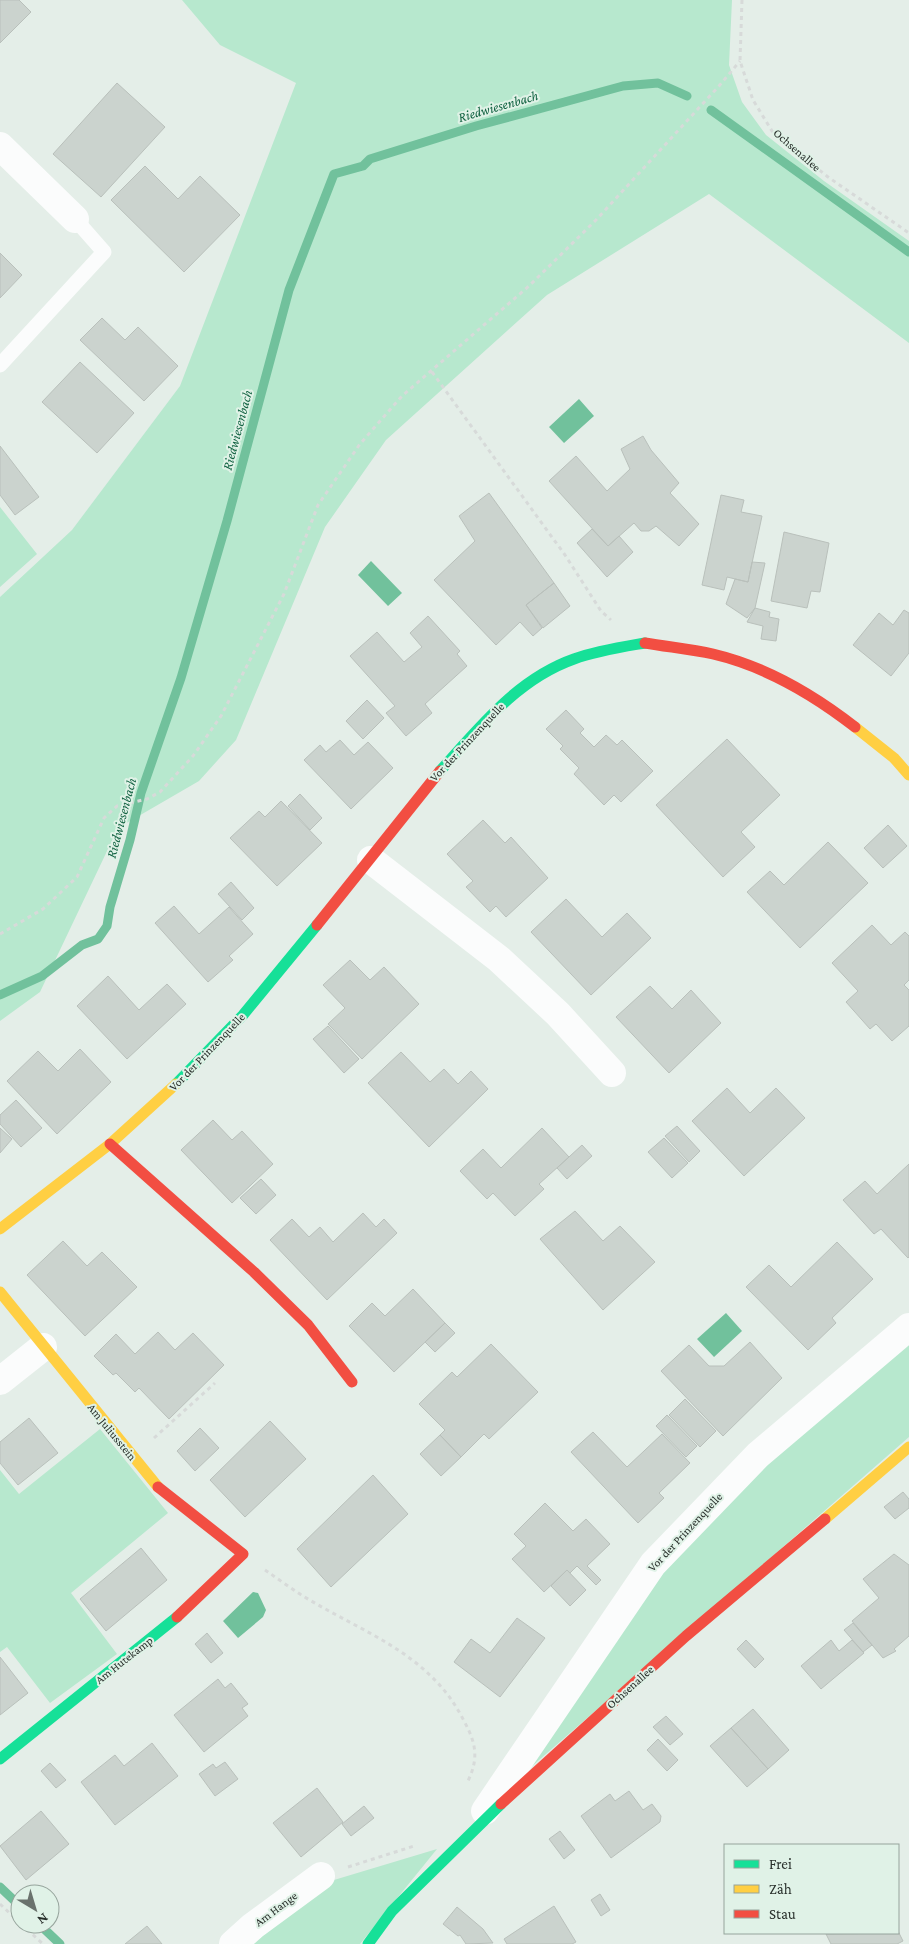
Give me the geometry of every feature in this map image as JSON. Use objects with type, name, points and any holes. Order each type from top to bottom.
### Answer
[{"type":"street","points":[[0,146],[75,219]]},
{"type":"street","name":"Vor der Prinzenquelle","points":[[0,1229],[110,1144],[179,1081],[243,1015],[371,860],[430,782],[497,708],[534,679],[574,659],[645,643],[714,654],[779,678],[842,717],[894,758],[909,775]]},
{"type":"street","points":[[371,860],[499,959],[558,1014],[612,1073]]},
{"type":"street","points":[[110,1144],[254,1272],[308,1325],[352,1382]]},
{"type":"street","name":"Am Juliusstein","points":[[0,1292],[154,1484],[242,1554]]},
{"type":"street","name":"Vor der Prinzenquelle","points":[[474,1828],[653,1564],[758,1455],[909,1327]]},
{"type":"street","points":[[0,1381],[43,1347]]},
{"type":"street","name":"Ochsenallee","points":[[368,1944],[392,1911],[474,1828],[686,1636],[909,1448]]},
{"type":"street","name":"Am Hutekamp","points":[[0,1759],[170,1624],[211,1588],[242,1554]]},
{"type":"street","name":"Am Hange","points":[[233,1944],[253,1926],[321,1876]]},
{"type":"lane","points":[[0,365],[104,252],[75,219]]},
{"type":"path","name":"Ochsenallee","points":[[742,0],[740,61],[753,100],[772,131],[828,177],[909,233]]},
{"type":"path","points":[[0,934],[43,908],[77,877],[104,818],[118,806],[147,799],[160,792],[193,756],[221,716],[284,594],[318,505],[360,444],[402,396],[529,286],[596,220],[720,86],[740,61]]},
{"type":"path","points":[[432,372],[565,555],[601,611],[638,644]]},
{"type":"path","points":[[133,1458],[215,1383]]},
{"type":"path","points":[[242,1554],[303,1596],[398,1649],[436,1678],[460,1712],[474,1739],[476,1766],[468,1782]]},
{"type":"path","points":[[321,1876],[415,1846]]},
{"type":"path","points":[[0,1904],[10,1913]]},
{"type":"path","points":[[33,1934],[43,1944]]},
{"type":"shaded area","points":[[182,0],[732,0],[729,65],[742,102],[766,135],[824,181],[909,241],[909,343],[709,194],[547,295],[386,440],[325,527],[236,740],[199,781],[118,828],[40,992],[0,1021],[0,597],[72,530],[180,386],[296,83],[220,45]]},
{"type":"shaded area","points":[[579,399],[594,416],[564,443],[549,427]]},
{"type":"shaded area","points":[[0,507],[37,554],[0,587]]},
{"type":"shaded area","points":[[371,561],[402,593],[388,606],[358,575]]},
{"type":"shaded area","points":[[726,1313],[742,1331],[714,1357],[697,1339]]},
{"type":"shaded area","points":[[909,1336],[909,1437],[515,1781],[662,1571],[762,1462]]},
{"type":"shaded area","points":[[100,1429],[168,1513],[71,1593],[117,1654],[50,1703],[7,1647],[0,1652],[0,1470],[19,1494]]},
{"type":"shaded area","points":[[253,1592],[258,1593],[266,1610],[263,1617],[238,1638],[223,1621]]},
{"type":"shaded area","points":[[437,1849],[360,1944],[241,1944],[324,1883]]},
{"type":"building","points":[[0,0],[19,0],[31,12],[0,43]]},
{"type":"building","points":[[117,83],[165,127],[101,197],[53,154]]},
{"type":"building","points":[[145,166],[178,199],[200,176],[240,215],[184,272],[111,200]]},
{"type":"building","points":[[0,253],[22,275],[0,298]]},
{"type":"building","points":[[102,318],[125,340],[138,327],[178,366],[144,401],[80,340]]},
{"type":"building","points":[[80,362],[134,413],[97,453],[42,402]]},
{"type":"building","points":[[643,436],[651,450],[679,483],[670,493],[699,524],[679,546],[656,526],[649,531],[641,531],[634,523],[608,546],[549,481],[576,456],[607,491],[630,469],[621,449]]},
{"type":"building","points":[[0,446],[39,497],[15,515],[0,495]]},
{"type":"building","points":[[489,493],[554,583],[526,605],[542,628],[533,636],[520,622],[496,645],[434,580],[475,541],[459,516]]},
{"type":"building","points":[[721,495],[744,500],[741,512],[762,516],[748,582],[727,577],[724,590],[702,585]]},
{"type":"building","points":[[592,529],[608,546],[619,536],[633,552],[607,577],[577,543]]},
{"type":"building","points":[[784,532],[829,543],[820,592],[811,591],[807,608],[771,601]]},
{"type":"building","points":[[752,562],[765,563],[755,608],[747,618],[726,604],[735,579],[748,582]]},
{"type":"building","points":[[554,583],[570,606],[543,628],[526,605]]},
{"type":"building","points":[[755,608],[770,612],[769,617],[779,619],[776,641],[761,639],[763,626],[747,622]]},
{"type":"building","points":[[904,610],[909,613],[909,653],[891,676],[853,645],[879,613],[893,625]]},
{"type":"building","points":[[428,616],[460,651],[457,654],[467,666],[425,704],[432,713],[406,736],[386,713],[395,706],[350,656],[377,632],[404,662],[422,647],[410,633]]},
{"type":"building","points":[[367,700],[384,718],[363,739],[346,721]]},
{"type":"building","points":[[566,710],[584,729],[580,733],[594,747],[606,735],[617,745],[622,740],[653,771],[621,802],[614,795],[604,805],[574,774],[579,768],[560,749],[563,746],[546,729]]},
{"type":"building","points":[[727,739],[780,795],[741,832],[755,847],[723,877],[656,805]]},
{"type":"building","points":[[340,740],[354,755],[368,742],[393,768],[351,809],[304,760],[320,745],[326,752]]},
{"type":"building","points":[[300,794],[322,818],[310,830],[288,806]]},
{"type":"building","points":[[281,801],[322,843],[277,886],[230,838],[259,811],[265,817]]},
{"type":"building","points":[[483,820],[505,843],[511,837],[548,878],[506,917],[496,906],[490,912],[466,887],[473,881],[447,854]]},
{"type":"building","points":[[888,825],[907,846],[883,868],[864,848]]},
{"type":"building","points":[[828,842],[868,883],[800,948],[747,892],[770,871],[784,885]]},
{"type":"building","points":[[231,882],[254,908],[242,920],[218,894]]},
{"type":"building","points":[[566,899],[602,937],[627,913],[651,938],[591,995],[531,932]]},
{"type":"building","points":[[174,906],[199,934],[229,907],[253,934],[229,956],[233,960],[208,982],[155,923]]},
{"type":"building","points":[[872,925],[891,945],[905,932],[909,936],[909,980],[904,985],[909,990],[909,1026],[892,1041],[876,1024],[870,1029],[846,1002],[858,991],[832,963]]},
{"type":"building","points":[[350,960],[370,980],[384,967],[419,1004],[362,1059],[328,1024],[345,1008],[323,985]]},
{"type":"building","points":[[108,976],[139,1010],[167,984],[186,1004],[127,1059],[77,1006]]},
{"type":"building","points":[[650,986],[672,1009],[691,990],[721,1023],[669,1073],[616,1017]]},
{"type":"building","points":[[328,1026],[359,1059],[344,1073],[313,1039]]},
{"type":"building","points":[[80,1049],[111,1082],[57,1134],[7,1081],[38,1051],[58,1071]]},
{"type":"building","points":[[401,1052],[430,1082],[444,1069],[458,1084],[471,1071],[488,1089],[429,1147],[368,1083]]},
{"type":"building","points":[[727,1088],[750,1113],[776,1088],[805,1118],[744,1176],[692,1121]]},
{"type":"building","points":[[16,1100],[42,1128],[21,1147],[0,1124],[0,1115]]},
{"type":"building","points":[[213,1120],[232,1140],[242,1131],[273,1164],[232,1203],[181,1150]]},
{"type":"building","points":[[677,1126],[700,1151],[689,1162],[665,1136]]},
{"type":"building","points":[[0,1128],[12,1139],[0,1153]]},
{"type":"building","points":[[542,1128],[569,1157],[539,1184],[544,1189],[515,1216],[493,1193],[487,1199],[460,1171],[483,1149],[501,1168]]},
{"type":"building","points":[[664,1138],[688,1163],[672,1178],[648,1152]]},
{"type":"building","points":[[582,1145],[592,1156],[567,1179],[557,1168]]},
{"type":"building","points":[[909,1164],[908,1258],[881,1229],[874,1234],[843,1200],[865,1181],[877,1194]]},
{"type":"building","points":[[261,1179],[276,1195],[256,1214],[240,1198]]},
{"type":"building","points":[[575,1211],[603,1241],[620,1226],[655,1262],[603,1310],[540,1239]]},
{"type":"building","points":[[363,1213],[376,1227],[384,1219],[397,1233],[327,1300],[270,1240],[292,1219],[309,1237],[320,1227],[333,1242]]},
{"type":"building","points":[[63,1241],[87,1266],[102,1252],[137,1287],[85,1336],[27,1275]]},
{"type":"building","points":[[837,1242],[873,1279],[832,1318],[836,1323],[808,1350],[746,1287],[769,1265],[791,1287]]},
{"type":"building","points":[[413,1289],[445,1323],[394,1372],[349,1326],[372,1303],[385,1316]]},
{"type":"building","points":[[445,1323],[455,1333],[435,1352],[425,1342]]},
{"type":"building","points":[[158,1332],[175,1350],[193,1333],[224,1365],[169,1419],[139,1388],[135,1392],[116,1373],[113,1375],[94,1356],[116,1334],[135,1354]]},
{"type":"building","points":[[750,1342],[782,1378],[723,1436],[661,1371],[689,1345],[709,1366],[724,1366]]},
{"type":"building","points":[[491,1344],[538,1392],[489,1439],[484,1434],[461,1457],[440,1435],[445,1430],[419,1404],[452,1372],[457,1377]]},
{"type":"building","points":[[685,1399],[716,1431],[700,1447],[669,1415]]},
{"type":"building","points":[[667,1415],[697,1446],[686,1457],[656,1426]]},
{"type":"building","points":[[29,1418],[58,1453],[18,1485],[0,1463],[0,1442]]},
{"type":"building","points":[[270,1421],[306,1459],[245,1517],[210,1480]]},
{"type":"building","points":[[200,1428],[219,1448],[195,1471],[177,1451]]},
{"type":"building","points":[[593,1432],[627,1467],[662,1434],[690,1463],[659,1493],[664,1498],[638,1523],[571,1452]]},
{"type":"building","points":[[440,1435],[461,1457],[441,1476],[420,1454]]},
{"type":"building","points":[[373,1475],[408,1514],[331,1587],[297,1549]]},
{"type":"building","points":[[903,1492],[909,1499],[909,1508],[895,1519],[884,1507]]},
{"type":"building","points":[[545,1503],[573,1531],[586,1519],[610,1544],[587,1566],[601,1580],[596,1585],[577,1566],[570,1573],[567,1570],[544,1592],[512,1559],[526,1546],[514,1534]]},
{"type":"building","points":[[141,1548],[167,1580],[106,1631],[80,1599]]},
{"type":"building","points":[[894,1554],[909,1565],[909,1636],[894,1649],[896,1651],[883,1658],[852,1621],[879,1598],[863,1579]]},
{"type":"building","points":[[567,1570],[586,1590],[570,1606],[551,1586]]},
{"type":"building","points":[[517,1618],[545,1638],[500,1697],[454,1662],[471,1639],[490,1653]]},
{"type":"building","points":[[853,1623],[872,1645],[863,1652],[844,1630]]},
{"type":"building","points":[[207,1633],[223,1653],[211,1663],[195,1644]]},
{"type":"building","points":[[746,1640],[764,1659],[755,1668],[737,1649]]},
{"type":"building","points":[[831,1640],[839,1651],[852,1640],[864,1653],[821,1689],[801,1666]]},
{"type":"building","points":[[0,1657],[28,1693],[0,1715]]},
{"type":"building","points":[[218,1679],[225,1688],[231,1683],[248,1704],[242,1708],[248,1716],[204,1752],[174,1715]]},
{"type":"building","points":[[753,1709],[789,1750],[768,1769],[731,1728]]},
{"type":"building","points":[[666,1716],[683,1734],[670,1745],[653,1727]]},
{"type":"building","points":[[731,1728],[768,1769],[747,1787],[710,1746]]},
{"type":"building","points":[[658,1739],[678,1760],[667,1771],[647,1750]]},
{"type":"building","points":[[152,1743],[178,1776],[115,1825],[81,1782],[115,1755],[124,1766]]},
{"type":"building","points":[[225,1762],[238,1779],[215,1796],[199,1774],[213,1764],[216,1768]]},
{"type":"building","points":[[50,1763],[66,1780],[56,1788],[41,1771]]},
{"type":"building","points":[[317,1788],[343,1822],[301,1857],[273,1823]]},
{"type":"building","points":[[629,1791],[643,1810],[652,1804],[661,1816],[660,1822],[611,1858],[581,1816],[610,1794],[615,1801]]},
{"type":"building","points":[[364,1806],[374,1818],[351,1836],[342,1824]]},
{"type":"building","points":[[41,1811],[69,1844],[26,1880],[0,1846]]},
{"type":"building","points":[[560,1831],[575,1850],[564,1859],[549,1839]]},
{"type":"building","points":[[600,1894],[610,1910],[601,1916],[591,1900]]},
{"type":"building","points":[[554,1906],[576,1942],[572,1944],[507,1944],[504,1939]]},
{"type":"building","points":[[457,1907],[483,1929],[493,1943],[466,1944],[460,1935],[458,1936],[443,1924]]},
{"type":"building","points":[[147,1926],[162,1944],[125,1944]]},
{"type":"building","points":[[899,1933],[903,1941],[897,1944],[831,1944],[826,1934]]},
{"type":"waterway","name":"Riedwiesenbach","points":[[0,995],[42,976],[82,945],[98,939],[107,926],[110,907],[130,840],[141,793],[181,678],[227,521],[289,290],[334,174],[363,166],[370,159],[476,126],[623,86],[658,83],[687,96]]},
{"type":"waterway","name":"Riedwiesenbach","points":[[711,110],[909,252]]},
{"type":"waterway","points":[[0,1887],[10,1896]]},
{"type":"waterway","points":[[50,1934],[60,1944]]},
{"type":"traffic: fast","points":[[440,771],[500,706],[534,679],[553,668],[582,656],[645,643]]},
{"type":"traffic: fast","points":[[176,1084],[243,1015],[317,925]]},
{"type":"traffic: fast","points":[[0,1759],[177,1617]]},
{"type":"traffic: fast","points":[[368,1944],[392,1911],[501,1804]]},
{"type":"traffic: slow","points":[[855,727],[894,758],[909,775]]},
{"type":"traffic: slow","points":[[0,1229],[110,1144],[176,1084]]},
{"type":"traffic: slow","points":[[0,1292],[158,1487]]},
{"type":"traffic: slow","points":[[825,1519],[909,1447]]},
{"type":"traffic: jam","points":[[645,643],[713,654],[751,666],[806,693],[855,727]]},
{"type":"traffic: jam","points":[[317,925],[440,771]]},
{"type":"traffic: jam","points":[[110,1144],[254,1272],[308,1325],[352,1382]]},
{"type":"traffic: jam","points":[[158,1487],[243,1554],[177,1617]]},
{"type":"traffic: jam","points":[[501,1804],[686,1636],[825,1519]]}]
